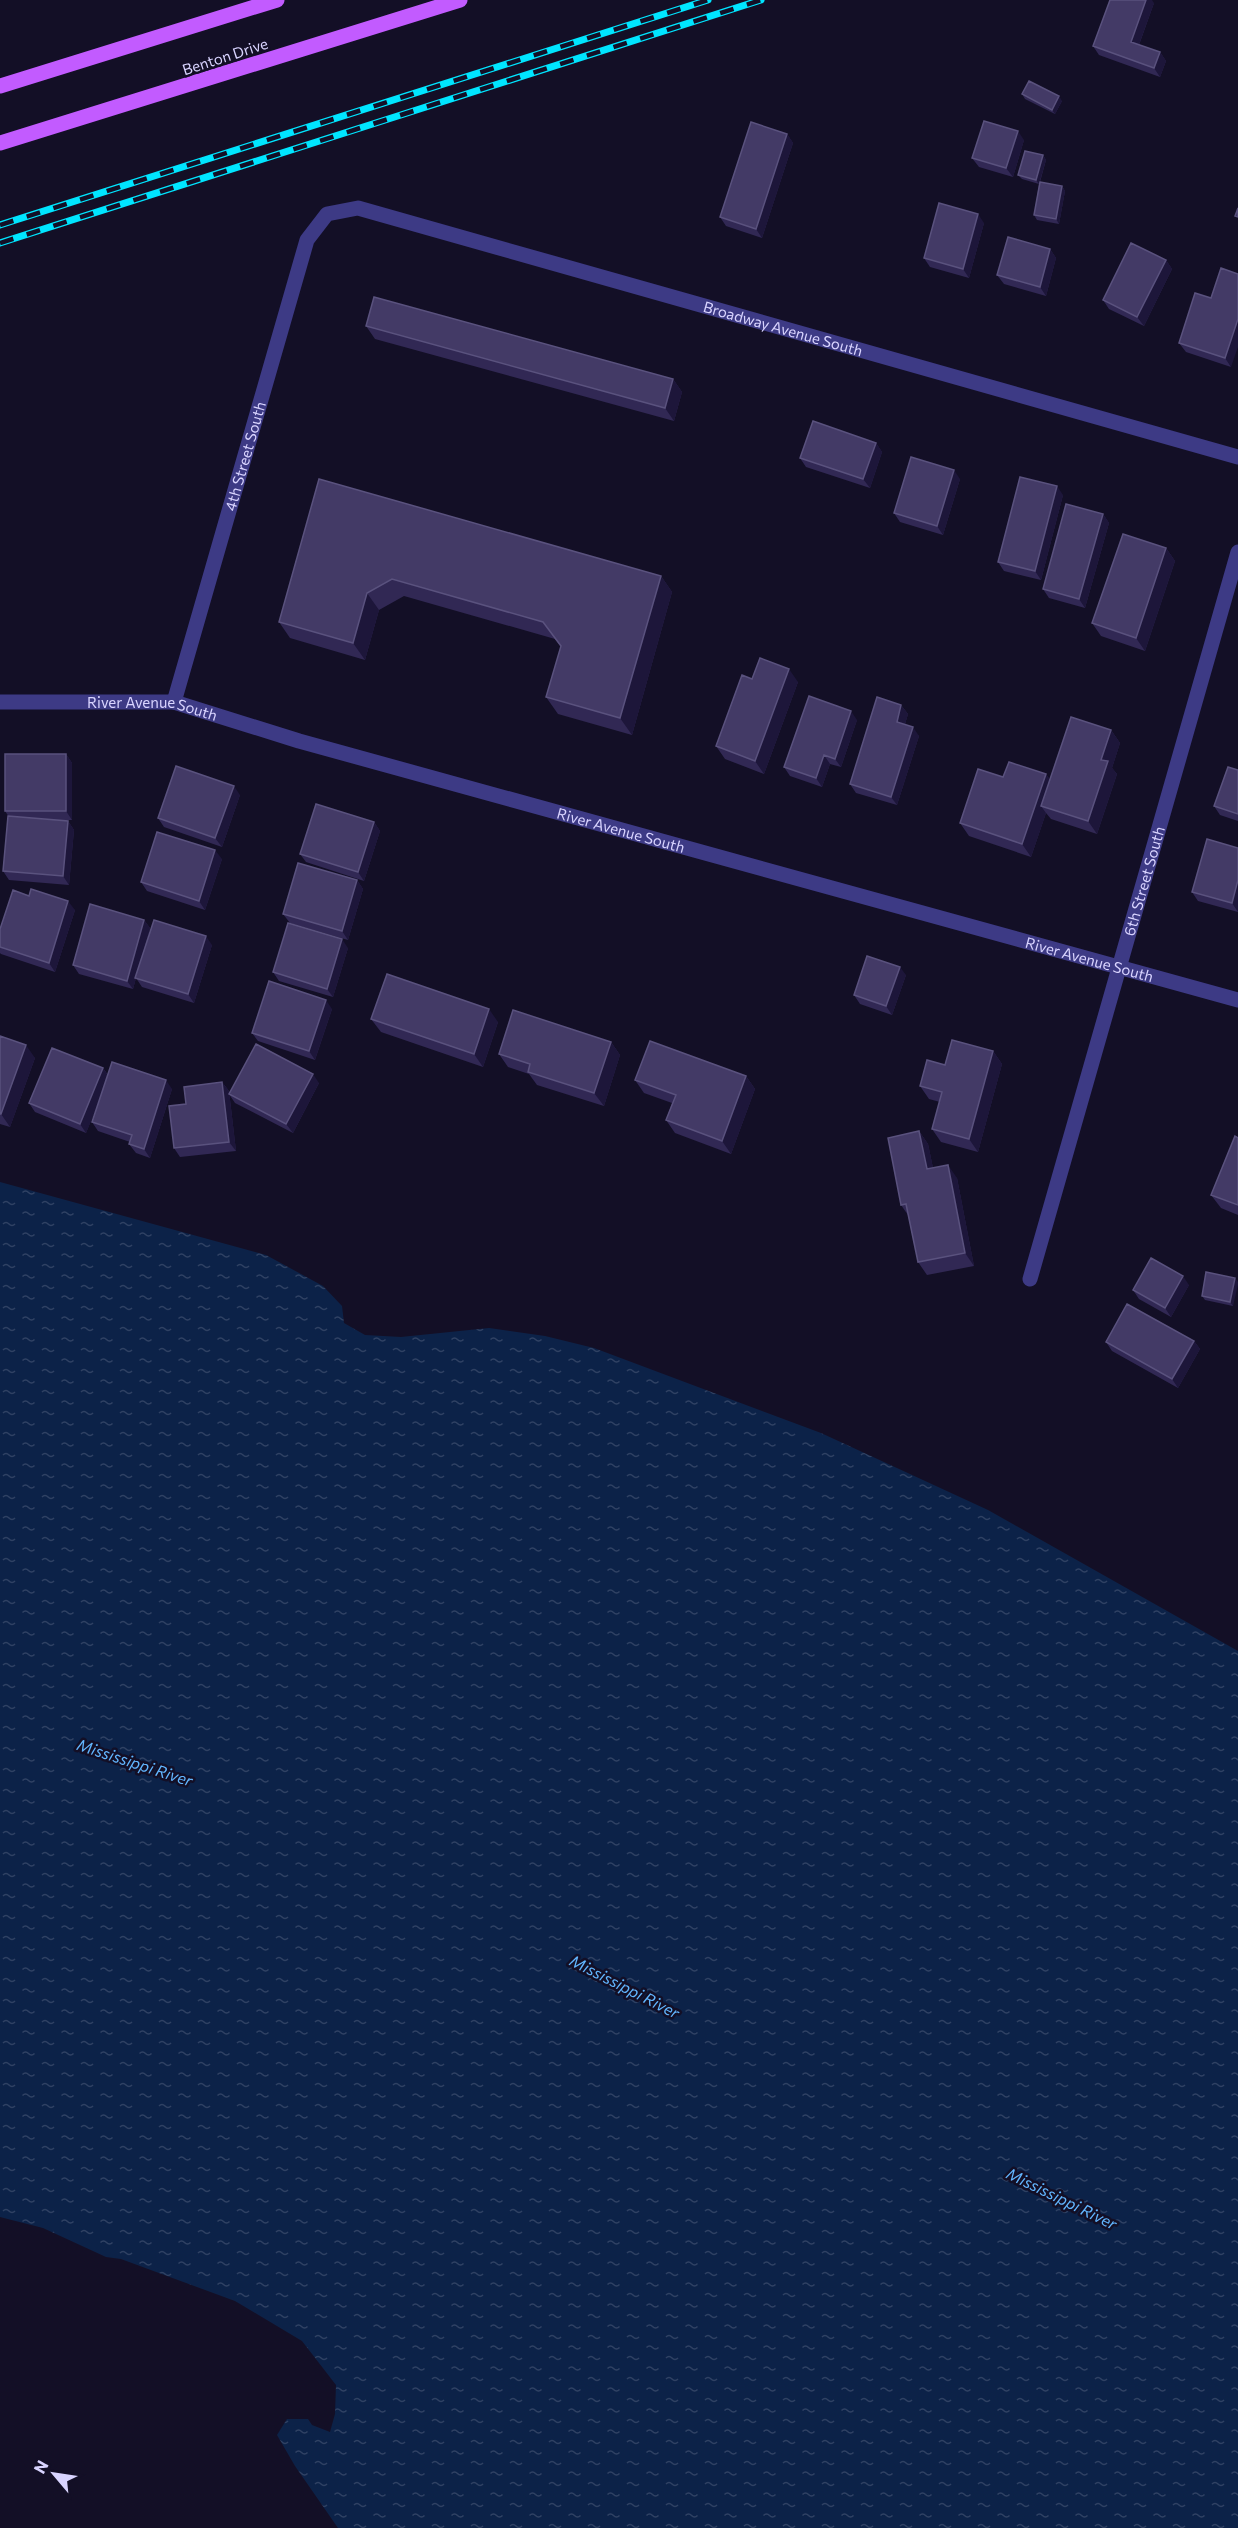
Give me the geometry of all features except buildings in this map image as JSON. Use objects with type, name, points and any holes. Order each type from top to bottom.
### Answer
[{"type":"main road","points":[[0,87],[277,0]]},
{"type":"main road","name":"Benton Drive","points":[[0,143],[460,0]]},
{"type":"street","name":"Broadway Avenue South","points":[[327,214],[358,208],[1238,457]]},
{"type":"street","name":"4th Street South","points":[[174,702],[307,240],[327,214]]},
{"type":"street","name":"6th Street South","points":[[1030,1280],[1238,552]]},
{"type":"street","name":"River Avenue South","points":[[0,702],[174,702],[299,741],[1238,1000]]},
{"type":"water","name":"Mississippi River","points":[[0,1182],[266,1255],[323,1286],[342,1306],[344,1323],[365,1335],[401,1337],[489,1328],[545,1336],[594,1348],[821,1433],[988,1510],[1238,1651],[1238,2528],[338,2528],[295,2466],[277,2435],[287,2419],[308,2419],[312,2425],[330,2432],[335,2414],[336,2385],[302,2341],[235,2301],[121,2259],[106,2257],[43,2228],[0,2217]]},
{"type":"railway","points":[[0,225],[708,0]]},
{"type":"railway","points":[[0,243],[761,0]]}]
